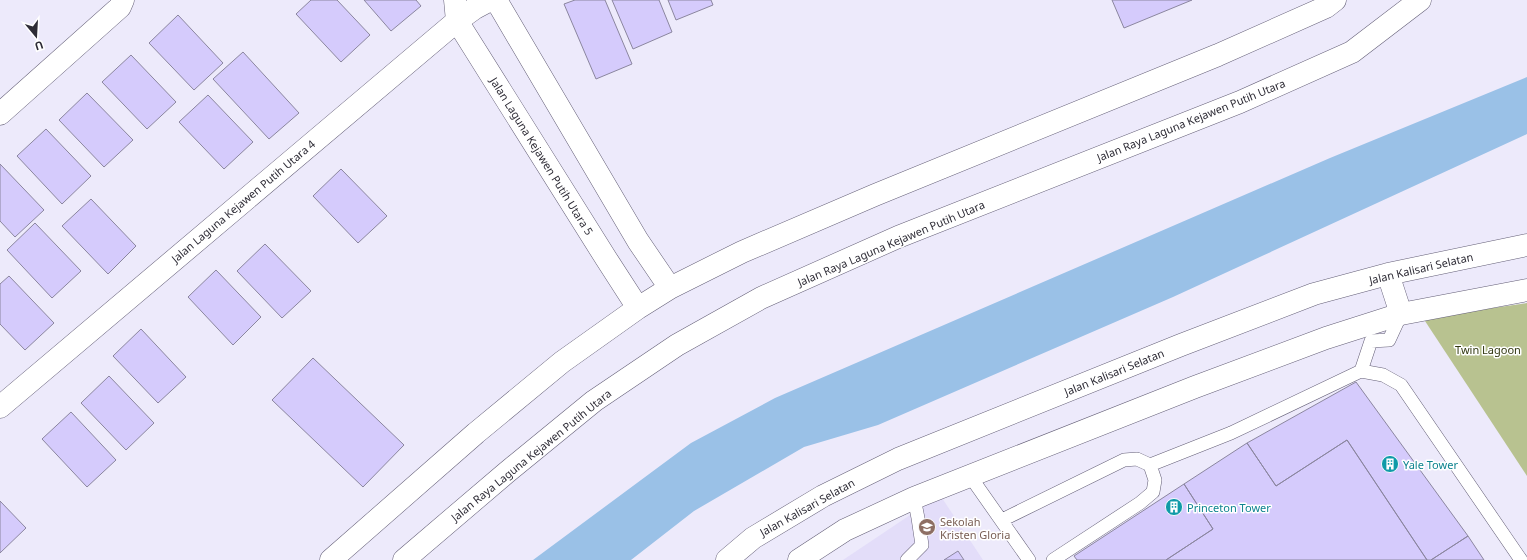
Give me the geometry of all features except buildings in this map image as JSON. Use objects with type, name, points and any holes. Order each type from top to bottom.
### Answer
[{"type":"street","points":[[0,114],[120,7],[123,0]]},
{"type":"street","name":"Jalan Laguna Kejawen Putih Utara 4","points":[[0,407],[456,10],[475,8],[490,0]]},
{"type":"street","points":[[496,0],[638,241],[670,288]]},
{"type":"street","points":[[331,560],[476,433],[556,367],[638,308],[670,288],[742,252],[1218,55],[1326,7],[1336,0]]},
{"type":"street","name":"Jalan Raya Laguna Kejawen Putih Utara","points":[[404,560],[506,473],[594,401],[678,345],[761,298],[898,237],[1240,102],[1352,52],[1420,0]]},
{"type":"street","name":"Jalan Laguna Kejawen Putih Utara 5","points":[[456,10],[607,260],[638,308]]},
{"type":"street","name":"Jalan Kalisari Selatan","points":[[727,560],[752,538],[823,496],[898,460],[1181,345],[1314,294],[1388,274],[1527,245]]},
{"type":"street","points":[[1388,274],[1401,314]]},
{"type":"street","points":[[800,560],[845,530],[914,498],[1195,387],[1326,338],[1401,314],[1527,290]]},
{"type":"lane","points":[[1361,371],[1371,341],[1389,340],[1401,314]]},
{"type":"lane","points":[[1002,520],[1124,460],[1137,459],[1150,465],[1231,433],[1361,371],[1383,375],[1400,384],[1521,560]]},
{"type":"lane","points":[[1053,560],[1140,503],[1153,492],[1155,480],[1150,465]]},
{"type":"lane","points":[[970,476],[1029,560]]},
{"type":"lane","points":[[907,560],[922,545],[914,498]]},
{"type":"shaded area","name":"Sekolah Kristen Gloria","points":[[940,495],[983,560],[843,560]]},
{"type":"green space","name":"Twin Lagoon","points":[[1527,303],[1527,476],[1423,318]]},
{"type":"water","points":[[1527,77],[1527,134],[1173,297],[878,425],[804,447],[694,511],[631,560],[533,560],[691,443],[775,398],[1330,158]]},
{"type":"place","name":"Yale Tower","points":[[1390,464]]},
{"type":"place","name":"Princeton Tower","points":[[1174,507]]},
{"type":"place","name":"Sekolah Kristen Gloria","points":[[927,527]]}]
